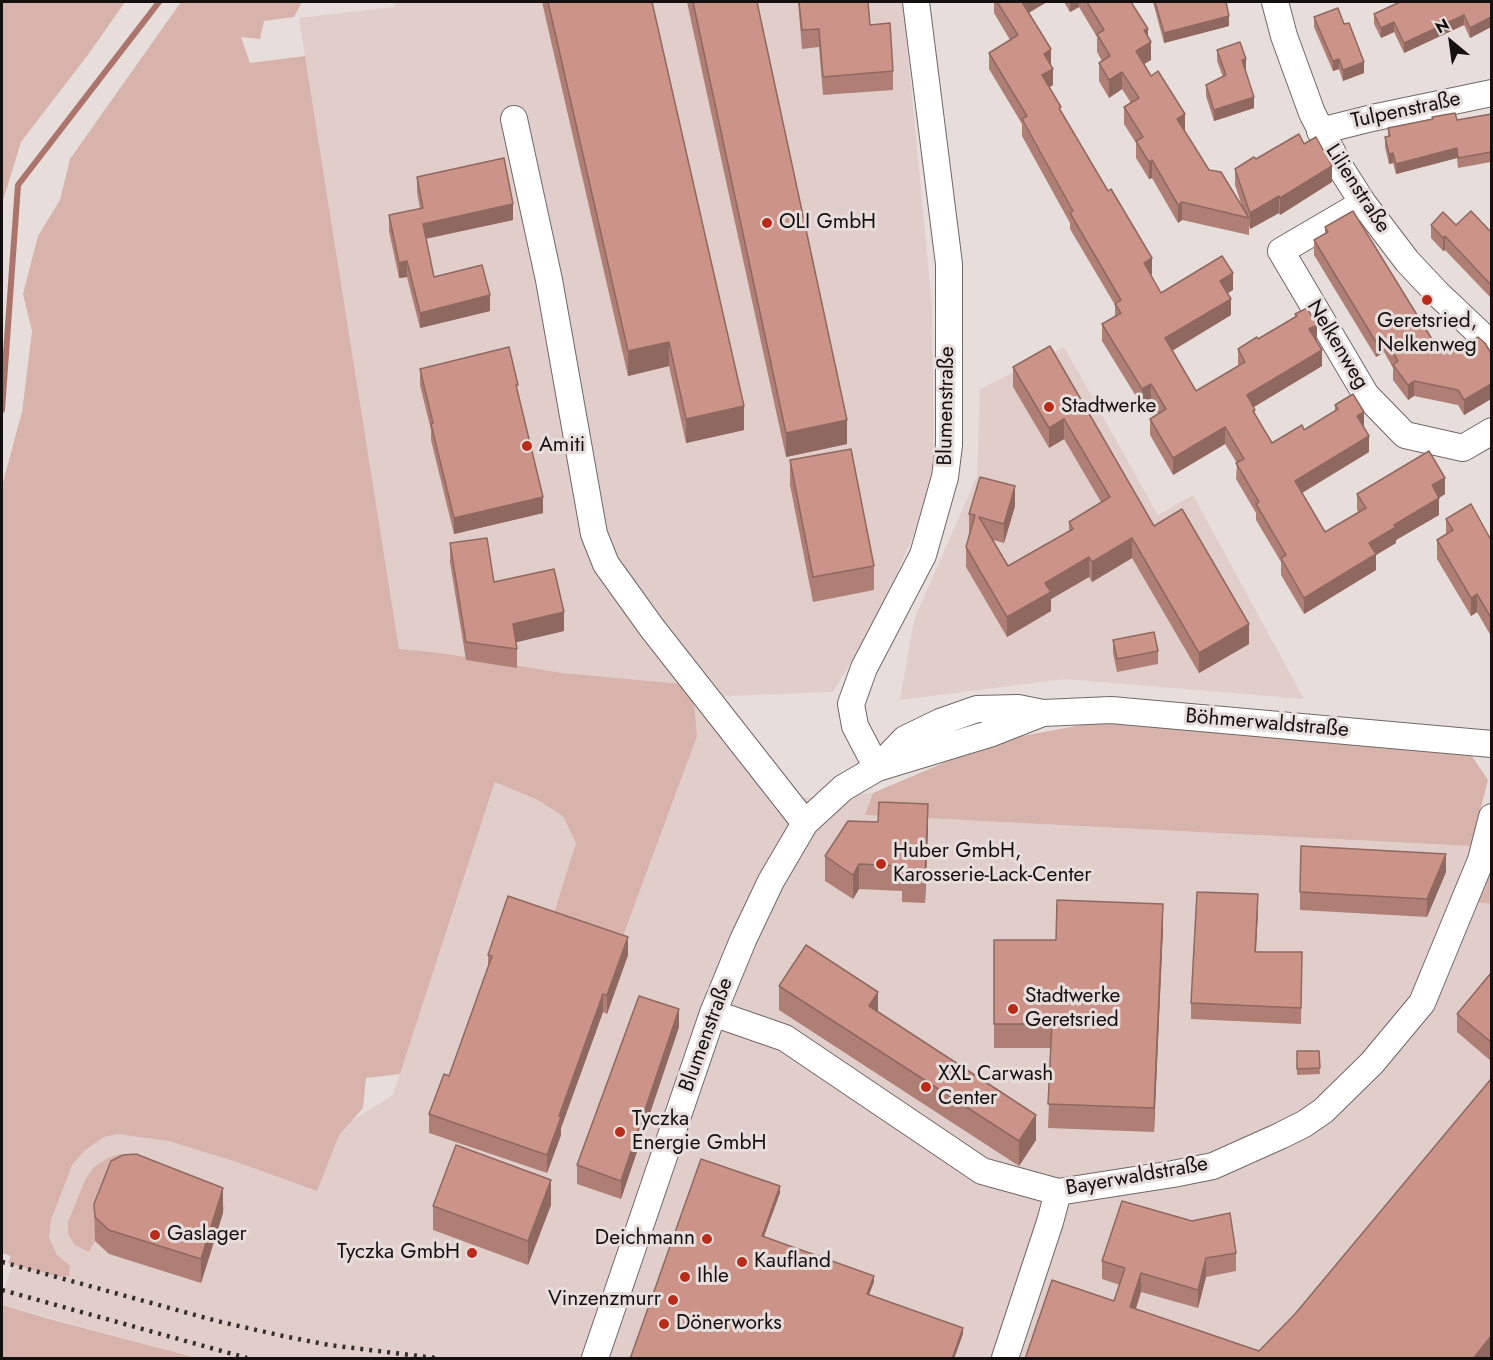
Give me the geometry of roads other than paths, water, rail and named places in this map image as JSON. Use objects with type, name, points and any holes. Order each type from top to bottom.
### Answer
[{"type":"street","name":"Blumenstraße","points":[[595,1359],[713,1012],[771,881],[805,823],[843,788],[877,768],[855,726],[851,704],[864,668],[923,555],[945,477],[949,445],[949,264],[916,2]]},
{"type":"street","name":"Lilienstraße","points":[[1275,2],[1297,73],[1320,131],[1340,167],[1407,261],[1491,345]]},
{"type":"street","name":"Tulpenstraße","points":[[1320,131],[1491,93]]},
{"type":"street","points":[[513,120],[549,280],[594,534],[606,564],[652,628],[805,823]]},
{"type":"street","name":"Nelkenweg","points":[[1364,203],[1281,251],[1366,395],[1405,435],[1463,448],[1491,432]]},
{"type":"street","name":"Böhmerwaldstraße","points":[[877,768],[992,733],[1043,713],[1111,710],[1491,744]]},
{"type":"street","name":"Bayerwaldstraße","points":[[713,1012],[785,1038],[981,1171],[1058,1192],[1213,1166],[1304,1124],[1323,1111],[1372,1063],[1422,1003],[1481,860],[1491,817]]},
{"type":"street","points":[[1005,1359],[1058,1192]]},
{"type":"waterway","points":[[2,410],[18,185],[159,2]]},
{"type":"railway","points":[[2,1262],[217,1321],[283,1336],[329,1345],[435,1358]]},
{"type":"railway","points":[[2,1290],[247,1358]]},
{"type":"place","name":"OLI GmbH","points":[[767,223]]},
{"type":"place","name":"Geretsried, Nelkenweg","points":[[1427,300]]},
{"type":"place","name":"Stadtwerke","points":[[1049,407]]},
{"type":"place","name":"Amiti","points":[[527,446]]},
{"type":"place","name":"Huber GmbH, Karosserie-Lack-Center","points":[[881,864]]},
{"type":"place","name":"Stadtwerke Geretsried","points":[[1013,1009]]},
{"type":"place","name":"XXL Carwash Center","points":[[926,1087]]},
{"type":"place","name":"Tyczka Energie GmbH","points":[[620,1132]]},
{"type":"place","name":"Gaslager","points":[[155,1235]]},
{"type":"place","name":"Deichmann","points":[[707,1239]]},
{"type":"place","name":"Tyczka GmbH","points":[[472,1253]]},
{"type":"place","name":"Kaufland","points":[[742,1262]]},
{"type":"place","name":"Ihle","points":[[685,1277]]},
{"type":"place","name":"Vinzenzmurr","points":[[673,1300]]},
{"type":"place","name":"Dönerworks","points":[[664,1324]]}]
